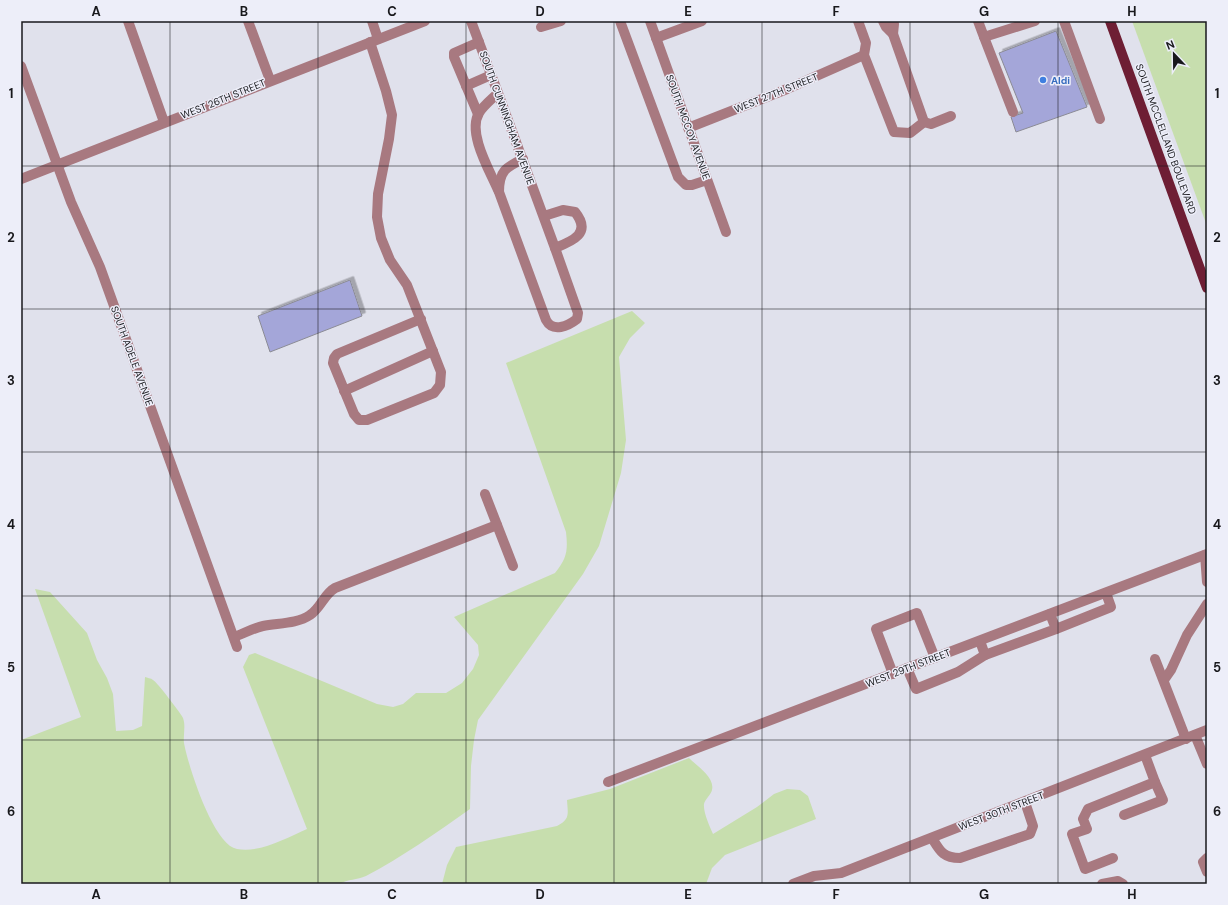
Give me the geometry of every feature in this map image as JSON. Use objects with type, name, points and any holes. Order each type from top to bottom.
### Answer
[{"type":"main road","name":"SOUTH MCCLELLAND BOULEVARD","points":[[1110,21],[1207,288]]},
{"type":"street","points":[[128,21],[164,122]]},
{"type":"street","points":[[248,21],[270,80]]},
{"type":"street","points":[[372,21],[374,41],[392,115],[389,139],[378,194],[377,217],[381,238],[390,260],[407,285],[421,319],[432,351],[441,372],[440,385],[434,393],[367,420],[359,420],[354,414],[344,391],[333,363],[334,358],[337,354],[421,319]]},
{"type":"street","name":"WEST 26TH STREET","points":[[21,178],[425,21]]},
{"type":"street","name":"SOUTH CUNNINGHAM AVENUE","points":[[471,21],[556,248],[578,312],[577,319],[573,322],[562,327],[548,325],[498,192]]},
{"type":"street","points":[[541,27],[562,21]]},
{"type":"street","points":[[620,21],[678,177],[686,184],[692,185],[707,180]]},
{"type":"street","name":"SOUTH MCCOY AVENUE","points":[[650,21],[726,232]]},
{"type":"street","points":[[656,38],[702,21]]},
{"type":"street","points":[[858,21],[866,43],[864,55],[894,132],[910,133],[924,122]]},
{"type":"street","points":[[884,21],[886,27],[893,34]]},
{"type":"street","points":[[893,21],[893,34],[924,122]]},
{"type":"street","points":[[978,21],[1012,112]]},
{"type":"street","points":[[984,37],[1035,21]]},
{"type":"street","points":[[1064,21],[1100,119]]},
{"type":"street","points":[[479,42],[454,53],[454,57],[478,114],[475,131],[477,141],[498,192]]},
{"type":"street","name":"WEST 27TH STREET","points":[[688,128],[787,89],[864,55]]},
{"type":"street","name":"SOUTH ADELE AVENUE","points":[[21,66],[71,202],[100,267],[237,647]]},
{"type":"street","points":[[466,86],[491,75]]},
{"type":"street","points":[[478,114],[498,93]]},
{"type":"street","points":[[924,122],[931,124],[951,116]]},
{"type":"street","points":[[498,192],[501,176],[508,166],[523,159]]},
{"type":"street","points":[[544,216],[562,210],[569,210],[576,212],[582,224],[582,230],[576,238],[556,248]]},
{"type":"street","points":[[344,391],[432,351]]},
{"type":"street","points":[[485,494],[513,566]]},
{"type":"street","points":[[234,637],[260,627],[304,618],[310,615],[335,588],[497,526]]},
{"type":"street","points":[[1206,554],[1207,575]]},
{"type":"street","name":"WEST 29TH STREET","points":[[608,782],[1206,554]]},
{"type":"street","points":[[907,668],[916,689],[958,672],[985,655],[1111,607],[1106,593]]},
{"type":"street","points":[[1164,680],[1171,670],[1187,635],[1207,604]]},
{"type":"street","points":[[893,674],[876,629],[917,613],[935,658]]},
{"type":"street","points":[[1050,614],[1056,629]]},
{"type":"street","points":[[980,641],[985,655]]},
{"type":"street","points":[[1155,659],[1191,737],[1207,764]]},
{"type":"street","name":"WEST 30TH STREET","points":[[793,884],[814,876],[841,873],[1207,730]]},
{"type":"street","points":[[1124,815],[1163,800],[1145,755]]},
{"type":"street","points":[[1113,858],[1085,869],[1072,834],[1087,829],[1084,819],[1088,809],[1155,782]]},
{"type":"street","points":[[932,838],[942,853],[951,858],[960,858],[1016,840],[1030,834],[1033,826],[1025,802]]},
{"type":"street","points":[[1207,858],[1203,862],[1207,872]]},
{"type":"street","points":[[1102,884],[1118,881],[1123,884]]},
{"type":"green space","points":[[1132,21],[1207,21],[1207,226]]},
{"type":"green space","points":[[632,311],[645,323],[630,338],[619,357],[626,440],[621,473],[599,546],[583,574],[478,720],[471,766],[470,809],[393,861],[366,876],[339,884],[21,884],[21,740],[81,717],[35,589],[50,592],[87,633],[97,660],[107,678],[113,694],[116,731],[133,730],[142,726],[145,677],[155,682],[174,705],[183,718],[186,754],[196,785],[211,820],[219,834],[228,844],[237,849],[255,849],[273,844],[307,829],[243,667],[249,655],[255,653],[377,704],[393,707],[403,704],[416,693],[446,693],[462,683],[473,669],[479,655],[478,645],[454,617],[555,573],[562,563],[567,549],[566,532],[506,363]]},
{"type":"green space","points":[[689,758],[705,772],[711,781],[712,790],[704,804],[704,807],[713,834],[757,807],[774,794],[787,789],[800,790],[808,796],[816,819],[725,855],[712,868],[706,884],[442,884],[447,865],[456,847],[557,826],[566,819],[568,809],[567,800],[610,789]]},
{"type":"building","name":"Aldi","points":[[1056,31],[1087,107],[1016,132],[1011,117],[1023,113],[999,53]]},
{"type":"building","points":[[350,280],[362,316],[270,352],[258,316]]},
{"type":"place","name":"Aldi","points":[[1043,80]]}]
